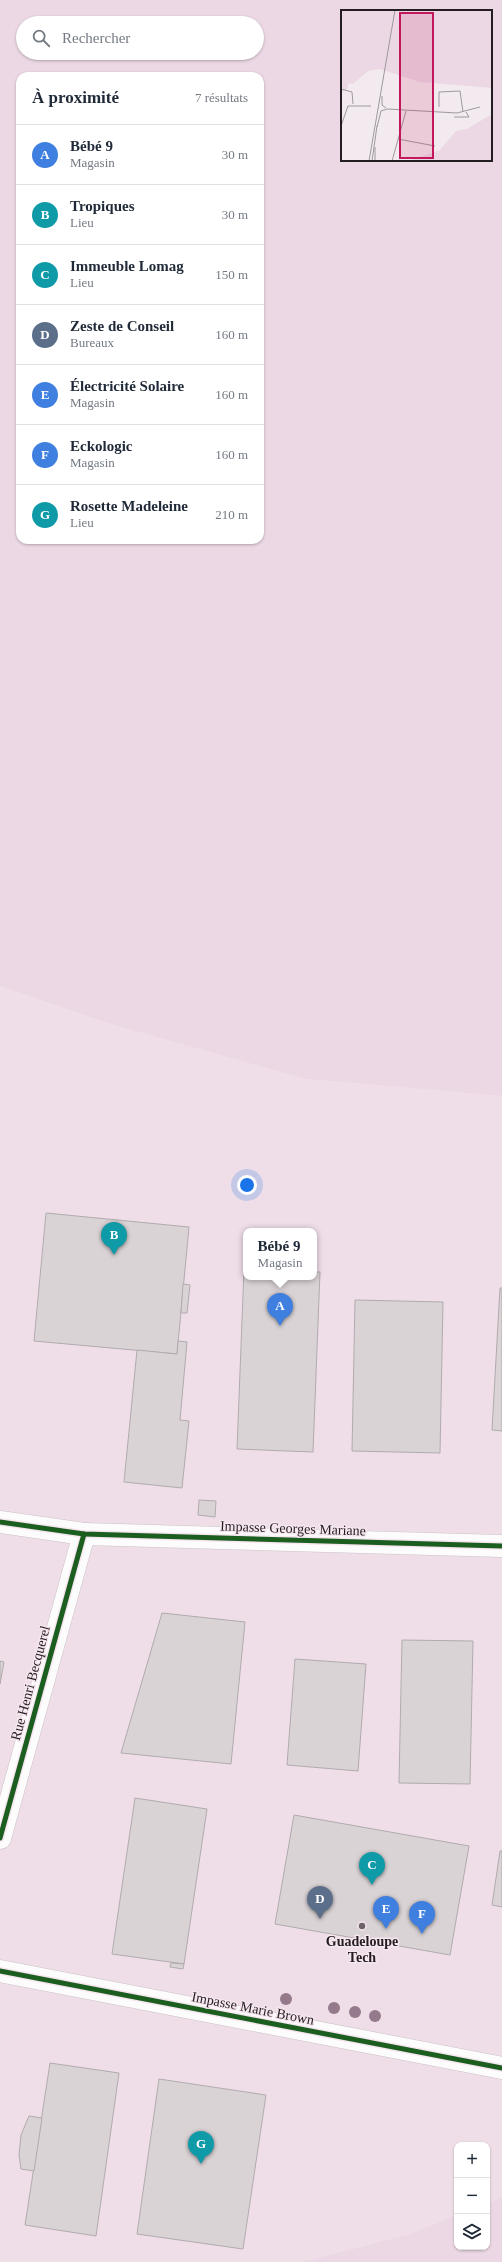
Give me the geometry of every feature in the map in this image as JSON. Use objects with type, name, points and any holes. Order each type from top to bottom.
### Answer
[{"type":"street","name":"Impasse Georges Mariane","points":[[0,1522],[84,1534],[502,1546]]},
{"type":"street","name":"Rue Henri Becquerel","points":[[0,1838],[84,1534]]},
{"type":"street","name":"Impasse Marie Brown","points":[[0,1971],[502,2068]]},
{"type":"shaded area","points":[[0,0],[502,0],[502,1096],[305,1079],[107,1023],[0,986]]},
{"type":"shaded area","points":[[0,986],[107,1023],[305,1079],[502,1096],[502,2197],[490,2202],[490,2142],[454,2142],[454,2216],[409,2234],[302,2262],[0,2262]]},
{"type":"shaded area","points":[[502,2197],[502,2262],[302,2262],[409,2234],[454,2216],[454,2250],[490,2250],[490,2202]]},
{"type":"building","points":[[46,1213],[189,1227],[177,1354],[34,1341]]},
{"type":"building","points":[[317,1272],[320,1272],[313,1452],[237,1449],[244,1280],[317,1280]]},
{"type":"building","points":[[183,1284],[190,1285],[187,1313],[181,1313]]},
{"type":"building","points":[[500,1288],[502,1288],[502,1431],[492,1430]]},
{"type":"building","points":[[355,1300],[443,1302],[440,1453],[352,1451]]},
{"type":"building","points":[[178,1341],[187,1342],[180,1420],[189,1421],[182,1488],[124,1482],[137,1350],[177,1354]]},
{"type":"building","points":[[199,1500],[216,1501],[215,1517],[198,1515]]},
{"type":"building","points":[[162,1613],[245,1622],[231,1764],[121,1753]]},
{"type":"building","points":[[402,1640],[473,1641],[470,1784],[399,1783]]},
{"type":"building","points":[[295,1659],[366,1664],[358,1771],[287,1765]]},
{"type":"building","points":[[0,1661],[4,1662],[0,1684]]},
{"type":"building","points":[[135,1798],[207,1809],[184,1964],[112,1954]]},
{"type":"building","points":[[294,1815],[469,1846],[450,1955],[275,1924]]},
{"type":"building","points":[[500,1851],[502,1851],[502,1907],[492,1905]]},
{"type":"building","points":[[171,1963],[184,1964],[183,1969],[170,1967]]},
{"type":"building","points":[[50,2063],[119,2073],[96,2236],[25,2225]]},
{"type":"building","points":[[159,2079],[266,2095],[243,2249],[137,2234]]},
{"type":"building","points":[[29,2116],[42,2118],[34,2171],[21,2169],[19,2155],[21,2135]]},
{"type":"cycle path","points":[[0,1522],[84,1534],[502,1546]]},
{"type":"cycle path","points":[[0,1838],[84,1534]]},
{"type":"cycle path","points":[[0,1971],[502,2068]]},
{"type":"place","name":"Tropiques","points":[[114,1255]]},
{"type":"place","name":"Bébé 9","points":[[280,1326]]},
{"type":"place","name":"Immeuble Lomag","points":[[372,1885]]},
{"type":"place","name":"Zeste de Conseil","points":[[320,1919]]},
{"type":"place","name":"Guadeloupe Tech","points":[[362,1926]]},
{"type":"place","name":"Électricité Solaire","points":[[386,1929]]},
{"type":"place","name":"Eckologic","points":[[422,1934]]},
{"type":"place","name":"Rosette Madeleine","points":[[201,2164]]}]
